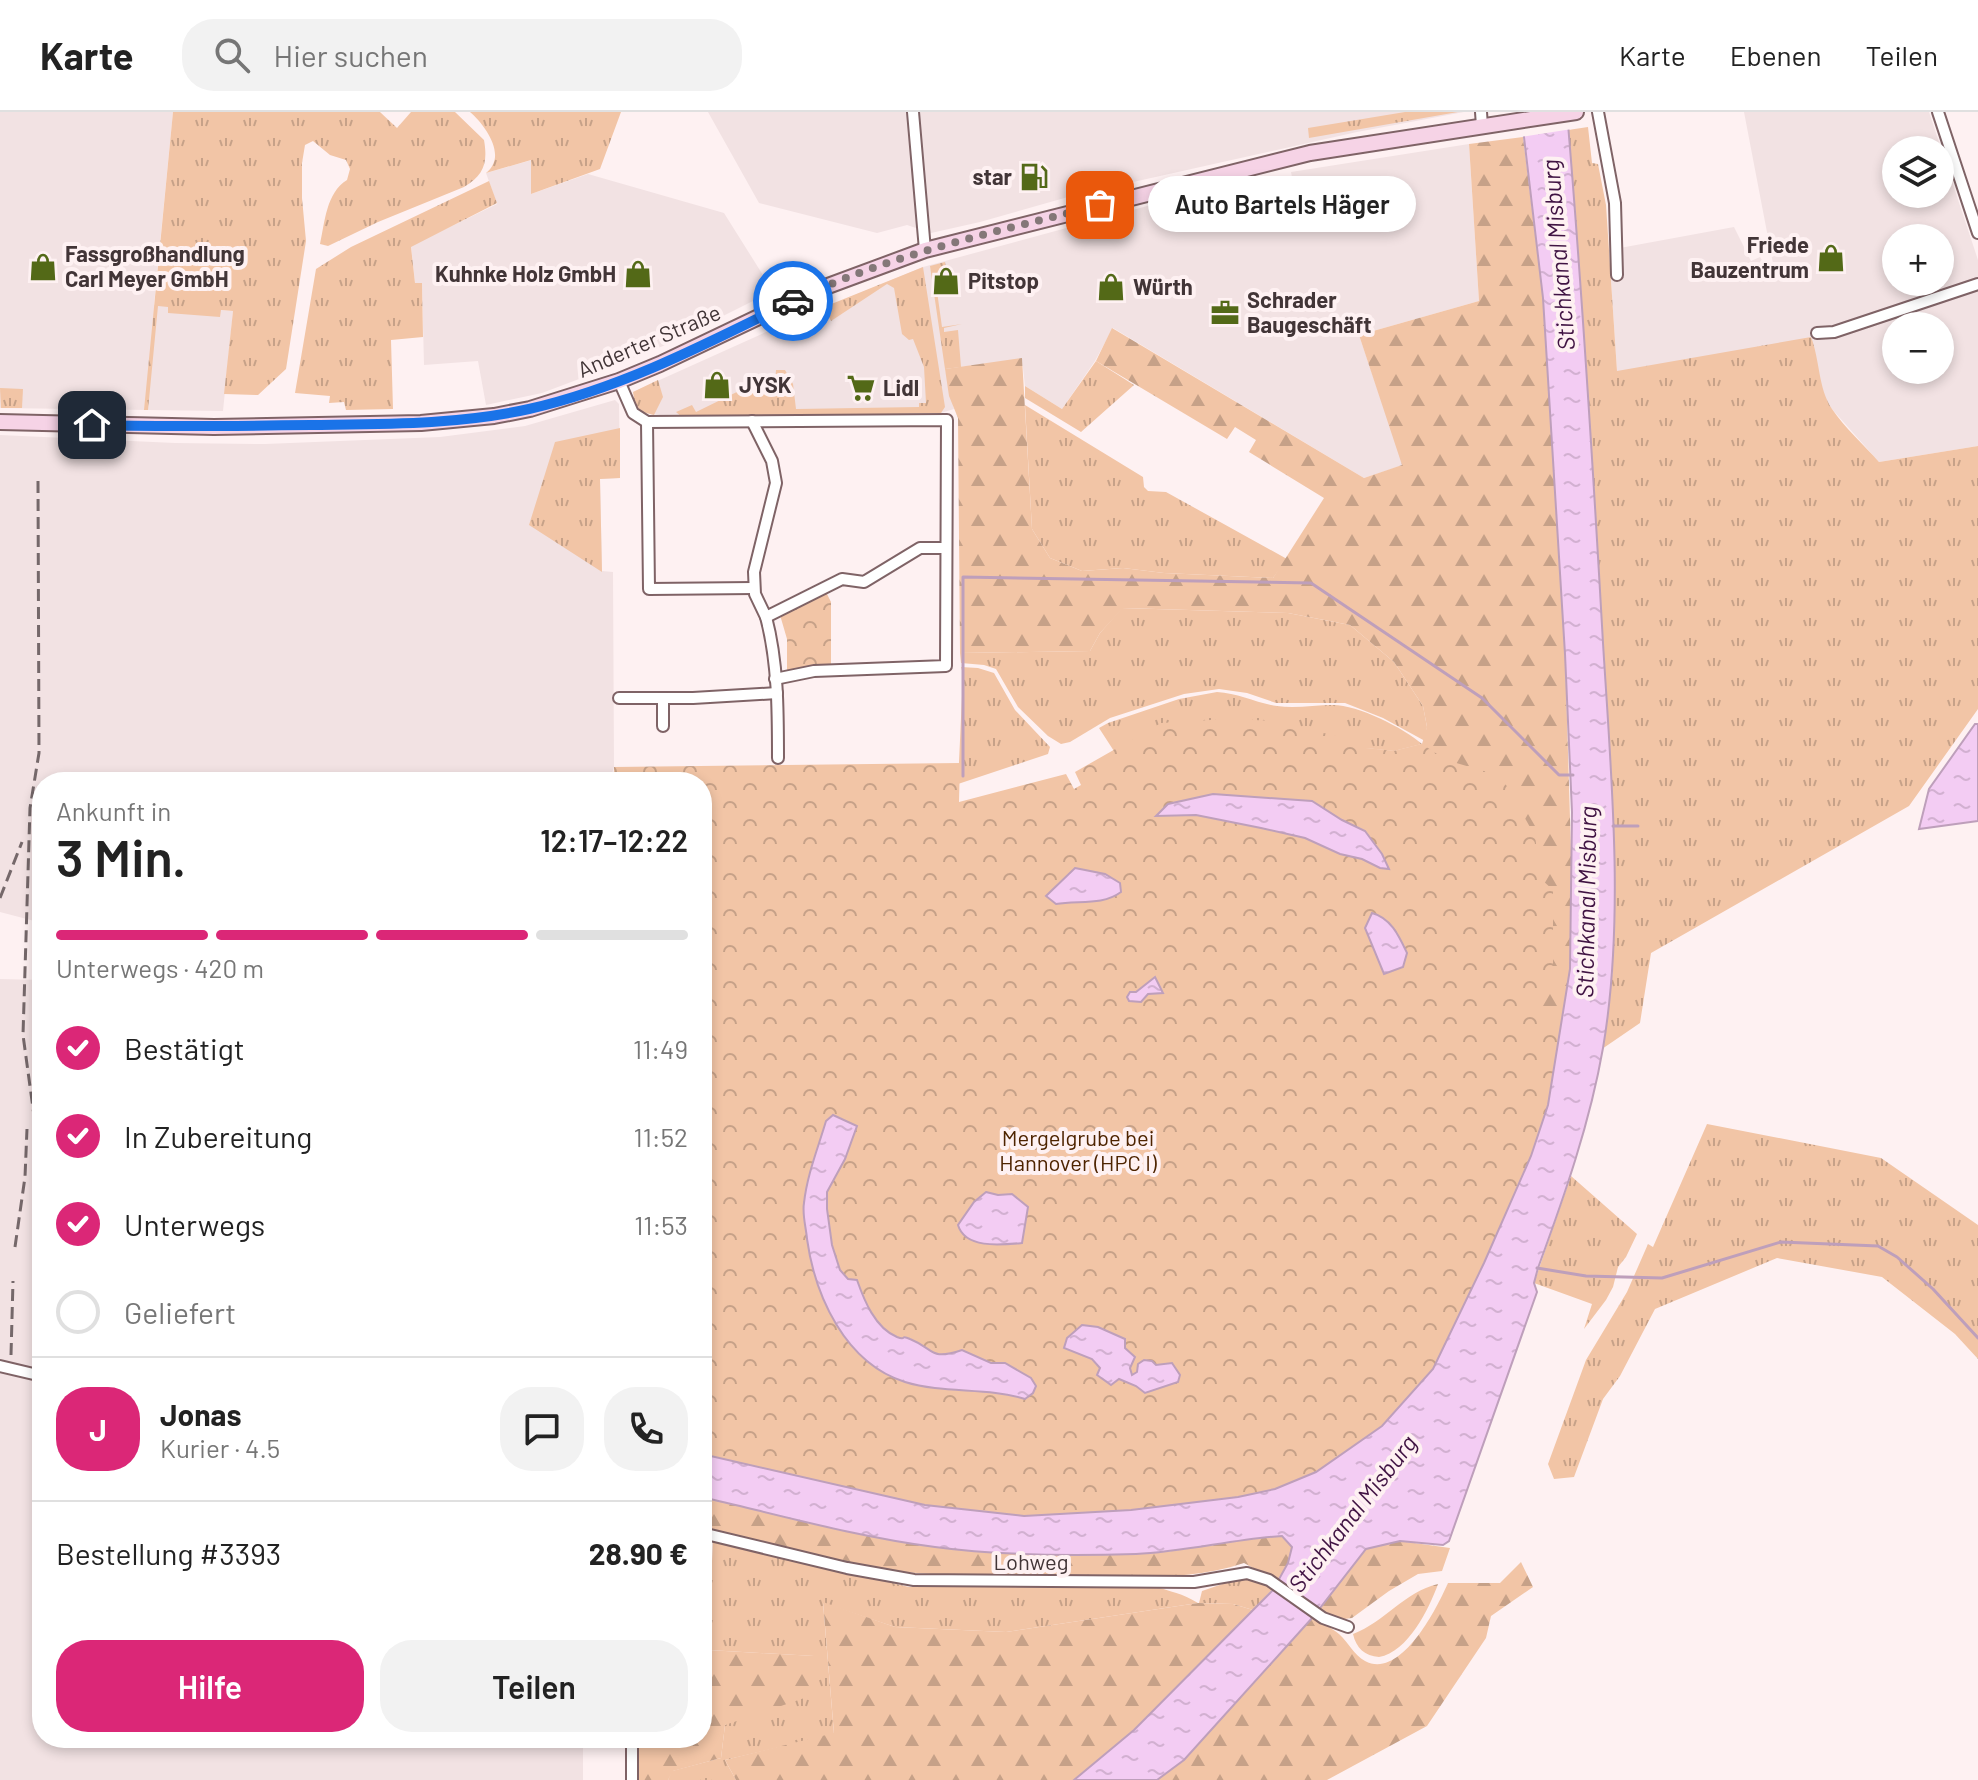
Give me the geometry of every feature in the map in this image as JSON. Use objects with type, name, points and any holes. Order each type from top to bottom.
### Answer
[{"type":"main road","name":"Anderter Straße","points":[[0,422],[183,427],[421,423],[530,409],[619,381],[809,293],[925,250],[1261,164],[1482,119],[1517,122],[1576,112]]},
{"type":"street","points":[[913,112],[925,250]]},
{"type":"street","points":[[1598,112],[1615,203],[1617,275]]},
{"type":"street","points":[[1938,112],[1978,233]]},
{"type":"street","points":[[1817,333],[1834,332],[1978,284]]},
{"type":"street","points":[[619,381],[633,413],[647,422],[947,420],[946,666],[814,671],[775,679]]},
{"type":"street","points":[[752,421],[772,461],[776,483],[754,572],[754,588],[772,641],[778,758]]},
{"type":"street","points":[[647,422],[649,589],[754,588]]},
{"type":"street","points":[[766,617],[842,579],[864,582],[920,548],[946,548]]},
{"type":"street","points":[[619,698],[777,693]]},
{"type":"street","points":[[663,698],[663,726]]},
{"type":"street","points":[[0,1366],[32,1374]]},
{"type":"street","name":"Lohweg","points":[[712,1535],[847,1568],[914,1580],[1194,1582],[1239,1572],[1260,1575],[1323,1618],[1348,1627]]},
{"type":"street","points":[[632,1748],[632,1780]]},
{"type":"shaded area","points":[[0,112],[173,112],[154,305],[233,311],[223,411],[0,408]]},
{"type":"shaded area","points":[[708,112],[1464,112],[1357,132],[1075,195],[931,233],[907,225],[877,233],[759,203]]},
{"type":"shaded area","points":[[1744,112],[1929,112],[1937,136],[1882,136],[1882,208],[1954,208],[1954,188],[1978,260],[1978,446],[1879,462],[1831,408],[1617,371],[1609,250],[1734,227],[1751,261],[1760,257],[1772,276],[1775,274]]},
{"type":"shaded area","points":[[1469,144],[1479,301],[1359,335],[1403,465],[1364,478],[1113,328],[1062,409],[1025,386],[1022,359],[945,369],[954,409],[941,413],[684,419],[642,412],[633,392],[766,332],[923,267],[1228,184],[1236,220],[1298,208],[1291,172]]},
{"type":"shaded area","points":[[532,160],[531,194],[588,174],[724,213],[773,291],[663,346],[603,370],[542,393],[486,405],[478,361],[424,365],[422,284],[415,283],[411,246],[497,204],[486,173]]},
{"type":"shaded area","points":[[615,400],[619,404],[620,478],[600,479],[602,571],[613,572],[612,772],[32,772],[32,920],[0,912],[0,435],[265,444],[440,437],[525,426]]},
{"type":"shaded area","points":[[0,979],[32,980],[32,1748],[583,1748],[583,1780],[0,1780]]},
{"type":"green space","points":[[173,112],[380,112],[397,128],[411,112],[455,112],[484,140],[485,162],[476,178],[464,187],[328,246],[320,244],[328,209],[335,192],[347,180],[350,169],[346,160],[330,155],[313,141],[305,145],[302,198],[306,241],[286,369],[258,395],[224,394],[233,311],[221,310],[220,317],[168,313],[168,307],[158,306],[148,410],[144,410]]},
{"type":"green space","points":[[470,112],[621,112],[600,169],[531,194],[531,160],[486,173],[492,166],[495,150],[482,125]]},
{"type":"green space","points":[[1405,112],[1458,112],[1309,138],[1308,128]]},
{"type":"green space","points":[[1588,127],[1592,163],[1598,164],[1606,205],[1617,371],[1811,337],[1827,401],[1879,462],[1978,446],[1978,709],[1909,806],[1651,953],[1640,1023],[1602,1049],[1613,969],[1568,130]]},
{"type":"green space","name":"Mergelgrube bei Hannover (HPC I)","points":[[1523,137],[1543,298],[1565,654],[1572,884],[1570,969],[1564,1009],[712,1449],[712,893],[1365,748],[1394,751],[1422,744],[1427,727],[1423,706],[1394,662],[1350,625],[1288,613],[1123,608],[1100,633],[1090,651],[960,653],[958,418],[949,396],[945,369],[1022,358],[1032,529],[1050,558],[1082,571],[1123,568],[1273,578],[1324,498],[1249,452],[1256,440],[1235,427],[1227,439],[1096,361],[1112,328],[1364,478],[1402,465],[1359,335],[1479,301],[1469,144]]},
{"type":"green space","points":[[489,181],[497,203],[411,247],[415,283],[422,283],[423,337],[391,340],[393,409],[346,410],[344,402],[329,403],[330,396],[295,393],[316,269],[351,247]]},
{"type":"green space","points":[[945,262],[947,274],[935,277],[942,327],[962,324],[944,328],[944,332],[958,330],[961,367],[945,369],[930,266]]},
{"type":"green space","points":[[923,267],[945,407],[941,413],[684,419],[676,412],[692,405],[696,412],[749,386],[775,385],[776,370],[785,370],[793,384],[796,409],[919,407],[919,403],[926,403],[924,367],[913,339],[909,340],[902,334],[894,288],[887,284],[831,321],[824,307]]},
{"type":"green space","points":[[1096,361],[1134,385],[1081,432],[1025,398],[1025,386],[1062,409]]},
{"type":"green space","points":[[658,380],[663,397],[654,415],[642,412],[635,404],[633,392]]},
{"type":"green space","points":[[0,388],[23,389],[22,408],[1,408]]},
{"type":"green space","points":[[1025,405],[1143,477],[1144,487],[1148,491],[1166,492],[1287,559],[1273,578],[1123,568],[1082,571],[1050,558],[1032,529]]},
{"type":"green space","points":[[620,428],[620,478],[600,479],[602,572],[529,525],[555,442]]},
{"type":"green space","points":[[826,592],[831,602],[831,664],[787,671],[787,639],[780,615]]},
{"type":"green space","points":[[1122,608],[1288,613],[1350,625],[1394,662],[1423,706],[1427,727],[1425,741],[1383,718],[1345,703],[1276,703],[1247,693],[1219,689],[1184,694],[1110,718],[1070,742],[1061,744],[1048,736],[1018,707],[996,669],[961,663],[960,653],[1090,651],[1100,633]]},
{"type":"green space","points":[[961,667],[994,673],[1015,710],[1050,747],[1048,754],[958,784]]},
{"type":"green space","points":[[1217,692],[1277,706],[1333,705],[1355,709],[1393,725],[1422,744],[1394,751],[1365,748],[1123,765],[1099,728],[1179,699]]},
{"type":"green space","name":"Mergelgrube bei Hannover (HPC I)","points":[[1227,719],[1277,721],[1351,740],[1365,748],[1394,751],[1422,744],[1446,760],[1501,776],[1535,836],[1541,879],[1553,890],[1553,990],[1530,991],[1530,1008],[1564,1009],[1548,1105],[1531,1156],[1433,1369],[1382,1426],[1316,1472],[1275,1489],[1238,1497],[1131,1510],[1024,1516],[925,1505],[712,1456],[712,772],[614,772],[614,767],[960,763],[959,802],[1066,774],[1074,789],[1081,785],[1075,772],[1161,723]]},
{"type":"green space","points":[[1707,1124],[1881,1158],[1978,1225],[1978,1359],[1955,1334],[1882,1277],[1777,1258],[1655,1309],[1620,1376],[1603,1399],[1574,1477],[1554,1479],[1548,1464],[1586,1360],[1627,1292],[1648,1244],[1653,1247]]},
{"type":"green space","points":[[1571,1176],[1637,1234],[1618,1267],[1606,1300],[1584,1329],[1592,1304],[1534,1283]]},
{"type":"green space","points":[[712,1499],[877,1538],[985,1552],[1136,1554],[1281,1536],[1292,1547],[1279,1582],[1244,1563],[1186,1575],[1146,1577],[983,1576],[879,1569],[712,1531]]},
{"type":"green space","points":[[713,1539],[909,1587],[1154,1586],[1198,1603],[1006,1632],[895,1627],[823,1603],[834,1734],[725,1760],[736,1780],[668,1780],[672,1771],[721,1758],[725,1725],[814,1656],[712,1650]]},
{"type":"green space","points":[[1400,1541],[1450,1548],[1442,1571],[1418,1574],[1352,1618],[1336,1620],[1319,1609],[1366,1549]]},
{"type":"green space","points":[[1521,1562],[1533,1587],[1491,1616],[1486,1638],[1427,1726],[1327,1780],[1157,1780],[1184,1760],[1313,1617],[1339,1634],[1365,1661],[1378,1664],[1392,1660],[1416,1638],[1448,1583],[1500,1583]]},
{"type":"green space","points":[[1243,1577],[1266,1585],[1272,1577],[1279,1582],[1253,1610],[1233,1604],[1199,1603],[1202,1591]]},
{"type":"green space","points":[[1438,1584],[1423,1617],[1399,1647],[1379,1657],[1365,1653],[1359,1647],[1353,1634],[1415,1594]]},
{"type":"green space","points":[[823,1602],[895,1627],[1006,1632],[1198,1603],[1233,1604],[1253,1610],[1134,1730],[1074,1780],[736,1780],[725,1760],[834,1733]]},
{"type":"green space","points":[[712,1650],[815,1656],[816,1694],[725,1725],[721,1758],[673,1771],[668,1780],[638,1780],[637,1748],[712,1748]]},
{"type":"water","name":"Stichkanal Misburg","points":[[1521,112],[1567,112],[1595,510],[1615,898],[1610,999],[1598,1076],[1567,1187],[1538,1268],[1534,1283],[1537,1292],[1449,1541],[1443,1545],[1400,1541],[1366,1549],[1313,1617],[1184,1760],[1157,1780],[1074,1780],[1134,1730],[1273,1590],[1288,1563],[1292,1547],[1282,1536],[1173,1551],[1086,1555],[985,1552],[906,1543],[712,1499],[712,1456],[925,1505],[1024,1516],[1131,1510],[1238,1497],[1275,1489],[1316,1472],[1382,1426],[1433,1369],[1531,1156],[1548,1105],[1570,969],[1572,812],[1543,298]]},
{"type":"water","points":[[1978,724],[1978,821],[1919,829],[1929,789]]},
{"type":"water","points":[[1213,794],[1312,801],[1365,831],[1389,869],[1340,854],[1305,838],[1196,815],[1156,816],[1168,804]]},
{"type":"water","points":[[1075,868],[1105,874],[1120,883],[1121,892],[1098,901],[1056,904],[1046,896]]},
{"type":"water","points":[[1372,913],[1389,923],[1397,934],[1407,953],[1403,967],[1384,974],[1365,928]]},
{"type":"water","points":[[1155,977],[1163,993],[1148,994],[1141,1002],[1129,1001],[1127,997],[1130,992],[1136,992]]},
{"type":"water","points":[[833,1115],[857,1126],[845,1159],[827,1192],[832,1245],[840,1270],[848,1279],[857,1280],[871,1313],[889,1333],[910,1339],[938,1354],[962,1350],[991,1363],[1005,1363],[1031,1378],[1036,1386],[1025,1399],[905,1382],[884,1373],[866,1360],[836,1325],[817,1283],[803,1212],[813,1162],[826,1121]]},
{"type":"water","points":[[986,1192],[1012,1194],[1028,1207],[1022,1243],[985,1244],[962,1233],[958,1225],[974,1202]]},
{"type":"water","points":[[1082,1325],[1098,1327],[1125,1339],[1125,1348],[1135,1357],[1130,1368],[1132,1375],[1144,1360],[1156,1365],[1172,1363],[1180,1375],[1178,1382],[1145,1393],[1119,1379],[1111,1385],[1097,1375],[1100,1368],[1092,1359],[1064,1348],[1067,1338]]},
{"type":"pier","points":[[1517,112],[1571,112],[1572,129],[1520,137]]},
{"type":"waterway","points":[[963,776],[963,577],[1311,583],[1482,698],[1559,775],[1573,775]]},
{"type":"waterway","name":"Stichkanal Misburg","points":[[1613,826],[1638,826]]},
{"type":"waterway","points":[[1537,1268],[1586,1276],[1662,1278],[1781,1242],[1878,1246],[1897,1257],[1933,1289],[1978,1338]]},
{"type":"railway","points":[[36,772],[39,753],[38,481]]},
{"type":"railway","points":[[32,796],[23,1035],[32,1101]]},
{"type":"railway","points":[[0,898],[22,842]]},
{"type":"railway","points":[[15,1247],[25,1177],[27,1129]]},
{"type":"railway","points":[[11,1355],[13,1281]]},
{"type":"way so far","points":[[793,301],[850,276],[925,250],[1100,205]]},
{"type":"place","name":"star","points":[[1034,177]]},
{"type":"place","name":"Auto Bartels Häger","points":[[1100,205]]},
{"type":"place","name":"Friede Bauzentrum","points":[[1831,258]]},
{"type":"place","name":"Fassgroßhandlung Carl Meyer GmbH","points":[[43,267]]},
{"type":"place","name":"Kuhnke Holz GmbH","points":[[638,274]]},
{"type":"place","name":"Pitstop","points":[[946,281]]},
{"type":"place","name":"Würth","points":[[1111,287]]},
{"type":"place","name":"Schrader Baugeschäft","points":[[1225,313]]},
{"type":"place","name":"JYSK","points":[[717,385]]},
{"type":"place","name":"Lidl","points":[[861,388]]},
{"type":"route","points":[[92,425],[183,427],[421,423],[494,416],[530,409],[619,381],[793,301]]}]
